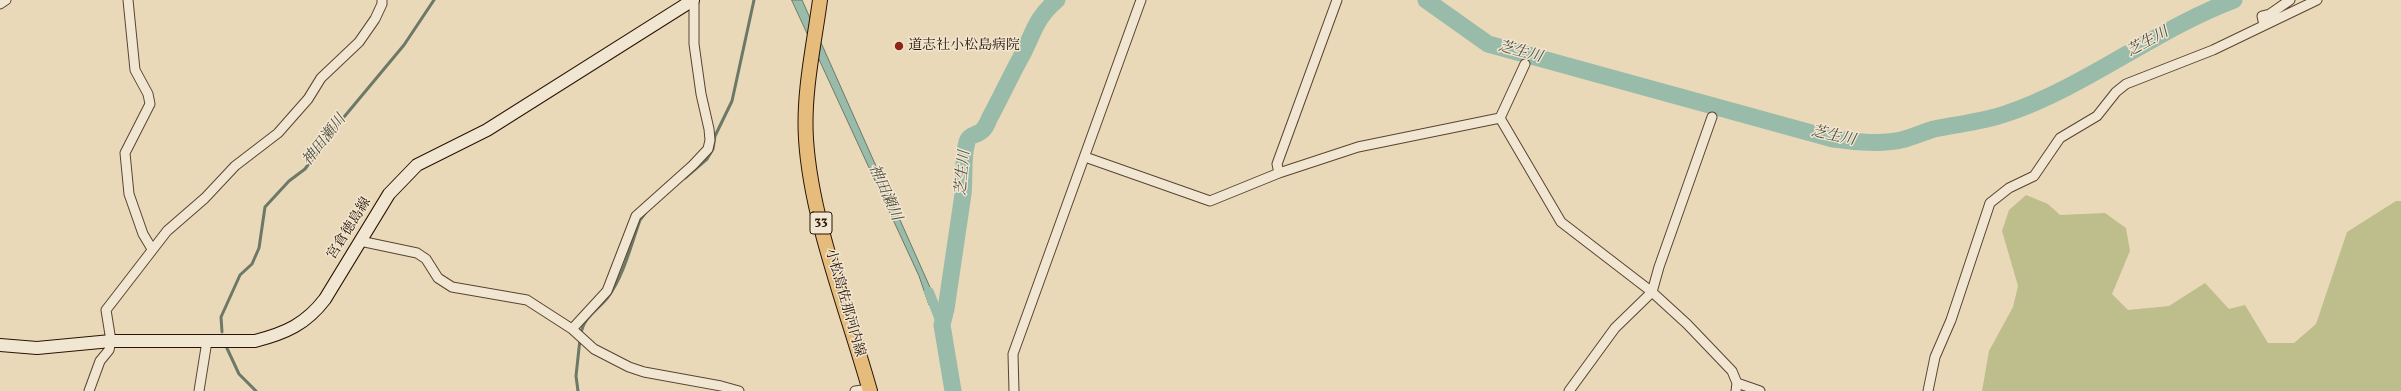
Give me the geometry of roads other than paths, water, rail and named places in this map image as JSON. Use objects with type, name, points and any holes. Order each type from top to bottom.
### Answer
[{"type":"main road","name":"宮倉徳島線","points":[[0,345],[38,348],[111,341],[255,341],[274,336],[300,324],[313,314],[325,299],[389,194],[418,165],[487,130],[694,0]]},
{"type":"main road","name":"小松島佐那河内線","points":[[820,0],[806,102],[806,137],[814,197],[870,390]]},
{"type":"street","points":[[0,4],[6,0]]},
{"type":"street","points":[[128,0],[135,70],[148,94],[150,104],[125,153],[130,194],[143,234],[152,249]]},
{"type":"street","points":[[89,391],[100,361],[109,350],[111,341],[106,310],[152,249],[167,232],[205,198],[235,166],[278,133],[308,99],[321,78],[359,42],[375,19],[382,4],[382,0]]},
{"type":"street","points":[[572,329],[607,292],[636,216],[694,165],[708,149],[710,140],[709,129],[701,94],[694,44],[694,0]]},
{"type":"street","points":[[1014,391],[1012,354],[1141,0]]},
{"type":"street","points":[[1279,173],[1276,164],[1337,0]]},
{"type":"street","points":[[2264,25],[2262,16],[2270,14],[2290,0]]},
{"type":"street","points":[[1928,391],[1935,357],[1951,320],[1990,202],[2009,188],[2034,176],[2060,138],[2097,116],[2116,92],[2126,84],[2213,50],[2317,0]]},
{"type":"street","points":[[1500,118],[1525,64]]},
{"type":"street","points":[[1569,391],[1615,328],[1652,292],[1659,266],[1712,117]]},
{"type":"street","points":[[1085,157],[1202,200],[1210,201],[1279,173],[1358,148],[1500,118]]},
{"type":"street","points":[[1500,118],[1561,222],[1652,292],[1732,371],[1736,387],[1760,391]]},
{"type":"street","points":[[360,241],[417,253],[426,259],[438,278],[452,287],[527,300],[572,329],[594,349],[629,367],[644,372],[721,386],[739,391]]},
{"type":"street","points":[[199,391],[207,341]]},
{"type":"street","points":[[855,391],[870,390]]},
{"type":"water","points":[[792,0],[802,0],[937,303],[929,305],[919,276]]},
{"type":"waterway","name":"神田瀬川","points":[[222,332],[221,317],[240,275],[252,264],[259,248],[265,207],[289,181],[305,169],[334,129],[404,45],[434,0]]},
{"type":"waterway","points":[[685,178],[707,159],[713,149],[715,136],[732,101],[754,0]]},
{"type":"waterway","name":"芝生川","points":[[953,391],[942,325],[946,309],[963,194],[967,142],[971,136],[978,133],[986,126],[1035,28],[1043,14],[1057,0]]},
{"type":"waterway","name":"芝生川","points":[[1426,0],[1488,44],[1833,139],[1860,142],[1887,142],[1905,139],[1934,129],[1987,119],[2035,103],[2092,74],[2176,27],[2205,12],[2234,0]]},
{"type":"waterway","points":[[581,334],[582,328],[588,318],[608,297],[614,288],[627,260],[640,220],[646,212]]},
{"type":"waterway","name":"神田瀬川","points":[[929,292],[942,325]]},
{"type":"waterway","points":[[578,391],[576,376],[580,339]]},
{"type":"waterway","name":"神田瀬川","points":[[225,344],[239,374],[256,391]]},
{"type":"place","name":"道志社小松島病院","points":[[899,46]]}]
